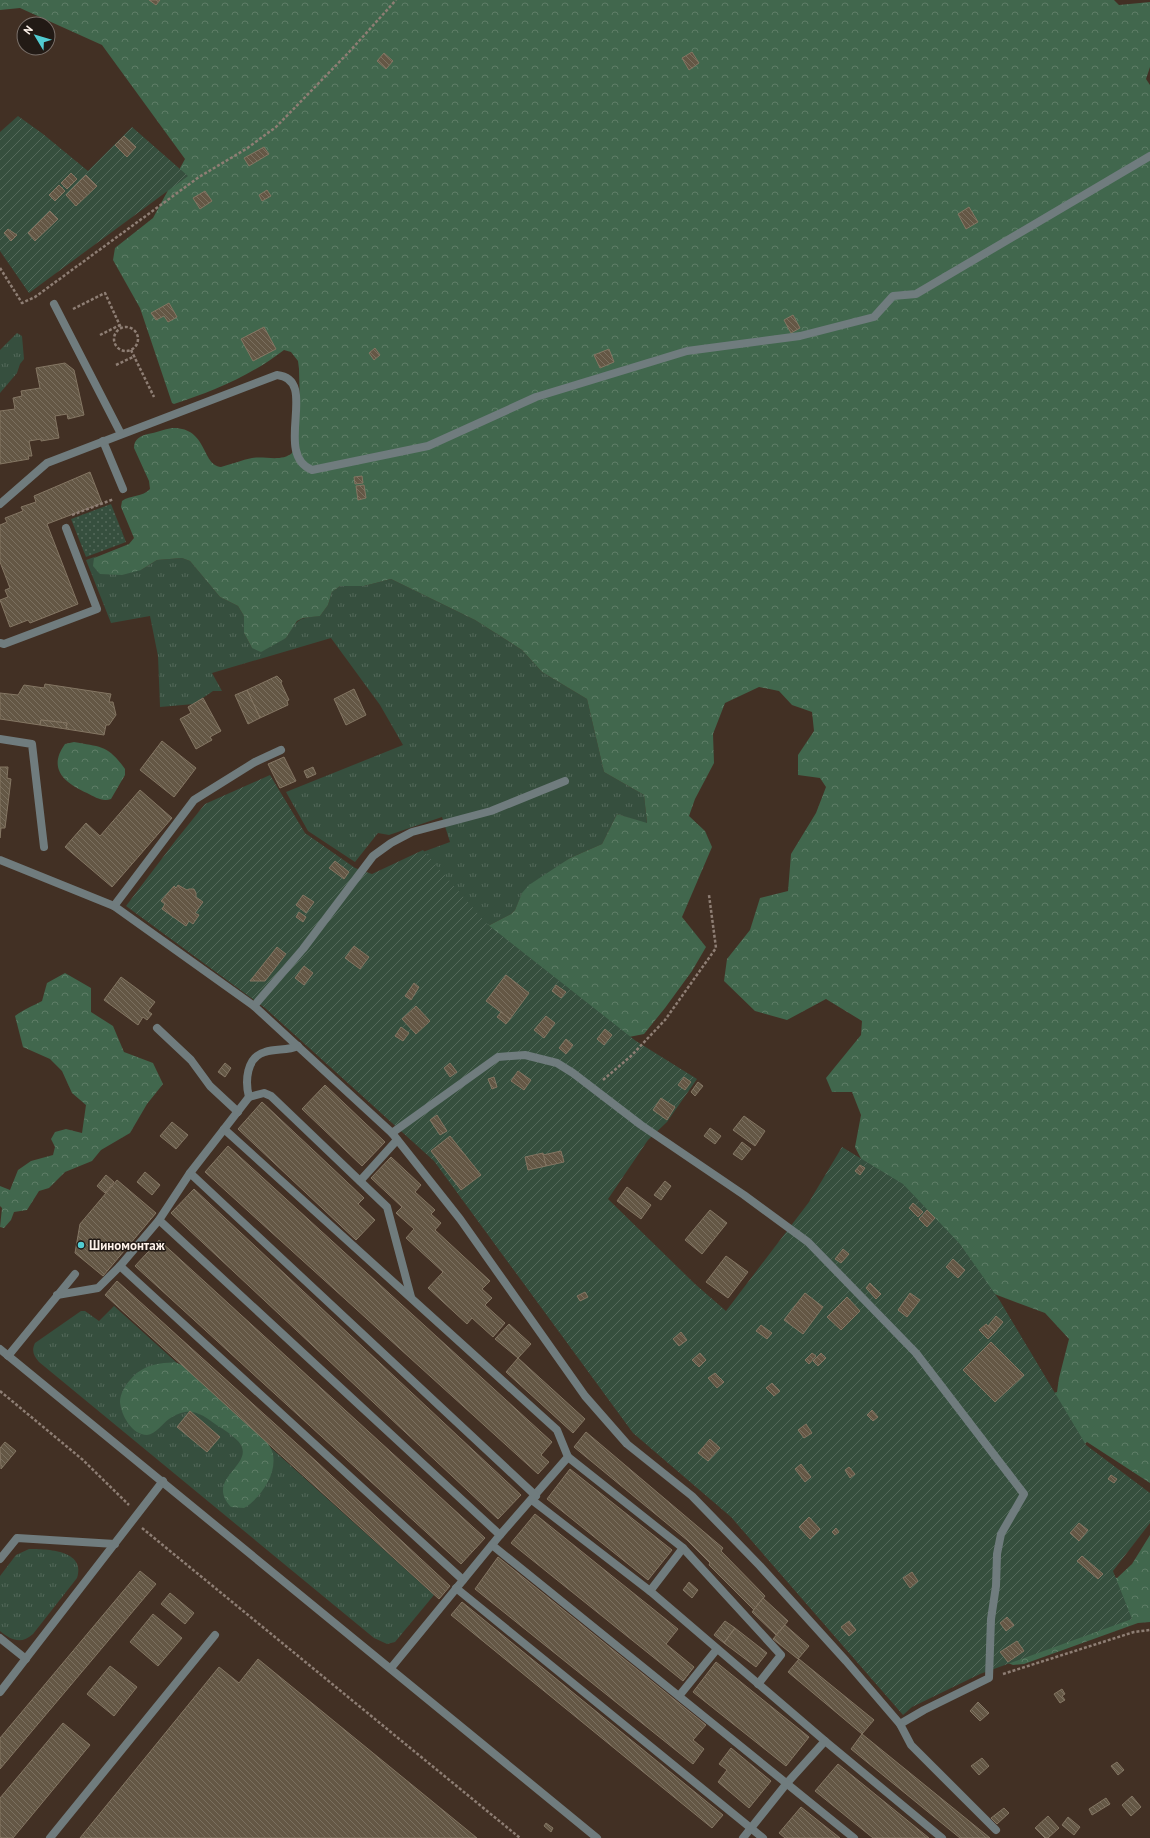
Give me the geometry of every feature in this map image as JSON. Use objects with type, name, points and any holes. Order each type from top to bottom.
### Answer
[{"type":"street","points":[[0,504],[47,463],[277,375],[284,376],[291,380],[296,390],[295,436],[297,454],[301,462],[312,470],[428,446],[536,397],[688,351],[800,336],[874,317],[893,296],[916,294],[1150,156]]},
{"type":"street","points":[[54,304],[121,434]]},
{"type":"street","points":[[104,441],[123,489]]},
{"type":"street","points":[[0,643],[4,644],[97,609],[66,528]]},
{"type":"street","points":[[0,740],[32,744],[44,847]]},
{"type":"street","points":[[114,906],[194,800],[256,762],[281,750]]},
{"type":"street","points":[[254,1006],[303,949],[364,866],[379,851],[412,832],[491,811],[566,781]]},
{"type":"street","points":[[0,860],[114,906],[254,1006],[395,1137],[460,1219],[585,1396],[627,1444],[692,1496],[703,1507],[820,1632],[900,1724],[911,1745],[996,1830]]},
{"type":"street","points":[[157,1028],[190,1060],[210,1086],[238,1112]]},
{"type":"street","points":[[249,1097],[246,1086],[247,1073],[252,1061],[264,1052],[290,1050],[298,1046]]},
{"type":"street","points":[[360,1181],[395,1137],[498,1057],[525,1055],[557,1063],[574,1073],[641,1125],[808,1242],[916,1354],[1024,1494],[1001,1534],[997,1554],[996,1586],[991,1619],[989,1678],[924,1710],[900,1724]]},
{"type":"street","points":[[58,1295],[98,1288],[120,1266],[159,1220],[190,1172],[249,1097],[264,1093],[270,1096],[387,1207],[411,1298]]},
{"type":"street","points":[[224,1129],[557,1430],[568,1457],[683,1548],[781,1655],[758,1684]]},
{"type":"street","points":[[190,1172],[534,1498],[650,1591],[825,1741],[942,1838]]},
{"type":"street","points":[[159,1220],[500,1535]]},
{"type":"street","points":[[120,1266],[463,1580]]},
{"type":"street","points":[[8,1356],[75,1274]]},
{"type":"street","points":[[0,1349],[597,1838]]},
{"type":"street","points":[[391,1668],[500,1535],[534,1498],[568,1457]]},
{"type":"street","points":[[0,1692],[163,1481]]},
{"type":"street","points":[[0,1559],[17,1538],[115,1544]]},
{"type":"street","points":[[492,1545],[854,1838]]},
{"type":"street","points":[[650,1591],[683,1548]]},
{"type":"street","points":[[456,1588],[763,1838]]},
{"type":"street","points":[[50,1838],[215,1635]]},
{"type":"street","points":[[0,1638],[26,1659]]},
{"type":"street","points":[[679,1696],[717,1649]]},
{"type":"street","points":[[743,1838],[787,1783],[825,1741]]},
{"type":"path","points":[[0,268],[22,303],[36,297],[198,177],[246,149],[276,127],[350,52],[396,0]]},
{"type":"path","points":[[72,309],[105,293],[121,327]]},
{"type":"path","points":[[100,335],[121,327],[131,328],[138,336],[137,344],[132,350],[124,351],[115,343],[115,335],[121,327]]},
{"type":"path","points":[[132,350],[154,397]]},
{"type":"path","points":[[116,365],[135,356]]},
{"type":"path","points":[[66,528],[62,519],[125,495],[123,489]]},
{"type":"path","points":[[593,1088],[631,1056],[665,1020],[716,948],[709,895]]},
{"type":"path","points":[[0,1391],[83,1460],[138,1513]]},
{"type":"path","points":[[132,1520],[520,1838]]},
{"type":"path","points":[[989,1678],[1134,1632],[1150,1630]]},
{"type":"green space","points":[[0,0],[1114,0],[1119,5],[1150,2],[1150,67],[1146,79],[1150,85],[1150,1483],[1087,1442],[1034,1491],[1036,1399],[1057,1392],[1069,1339],[1045,1313],[997,1295],[966,1279],[889,1213],[855,1147],[861,1115],[852,1092],[832,1092],[826,1078],[861,1035],[862,1021],[826,999],[787,1020],[755,1011],[724,981],[727,959],[750,930],[760,898],[788,891],[791,854],[816,813],[826,787],[820,778],[798,775],[798,755],[814,731],[812,712],[792,705],[779,691],[759,687],[725,703],[713,734],[714,763],[695,799],[689,816],[705,831],[712,847],[682,917],[706,947],[692,971],[644,1034],[629,1037],[484,928],[511,914],[515,910],[522,893],[529,885],[570,858],[602,844],[617,814],[647,823],[644,795],[604,772],[587,699],[542,672],[522,650],[475,620],[391,579],[364,586],[340,586],[332,592],[328,605],[320,616],[303,618],[297,621],[286,638],[261,652],[252,648],[244,633],[244,616],[238,606],[220,597],[190,561],[182,558],[157,560],[141,570],[122,575],[100,574],[93,566],[94,558],[129,544],[134,538],[121,507],[122,501],[125,499],[147,492],[150,489],[149,481],[134,448],[136,440],[140,437],[172,428],[184,429],[192,433],[198,439],[210,460],[215,465],[221,467],[252,458],[278,458],[288,456],[292,453],[300,410],[298,361],[291,352],[284,350],[259,367],[231,382],[174,404],[172,403],[140,308],[113,260],[115,248],[153,218],[185,159],[102,45],[56,24],[56,16],[38,16],[20,8],[0,10]]},
{"type":"green space","points":[[18,116],[43,134],[88,171],[132,127],[188,176],[29,293],[0,251],[0,132]]},
{"type":"green space","points":[[17,333],[22,336],[24,359],[20,364],[17,373],[0,393],[0,350]]},
{"type":"green space","points":[[111,504],[126,542],[86,557],[71,519]]},
{"type":"green space","points":[[97,556],[94,558],[141,570],[157,560],[182,558],[190,561],[220,597],[238,606],[244,616],[244,633],[252,648],[286,638],[296,623],[302,619],[320,616],[328,605],[332,592],[340,586],[364,586],[391,579],[475,620],[522,650],[542,672],[587,699],[604,772],[644,795],[647,824],[617,814],[602,844],[570,858],[522,894],[515,910],[511,914],[484,928],[420,853],[450,842],[442,817],[389,835],[378,833],[355,862],[308,831],[286,792],[403,745],[380,705],[331,638],[212,673],[222,691],[213,691],[194,704],[160,707],[158,656],[150,616],[111,623],[86,560]]},
{"type":"green space","points":[[74,742],[98,746],[109,751],[125,769],[125,775],[111,799],[102,799],[79,789],[66,780],[61,774],[58,768],[60,753],[65,744]]},
{"type":"green space","points":[[270,775],[305,833],[355,868],[372,874],[423,850],[487,924],[636,1041],[697,1079],[667,1122],[648,1140],[608,1199],[695,1284],[726,1311],[809,1202],[842,1147],[903,1184],[960,1244],[1000,1301],[1086,1445],[1150,1493],[1150,1523],[1113,1571],[1132,1619],[980,1674],[912,1707],[903,1715],[731,1517],[633,1433],[434,1161],[265,1008],[126,906],[205,804]]},
{"type":"green space","points":[[65,973],[91,988],[91,1012],[113,1026],[124,1052],[153,1063],[163,1084],[147,1104],[130,1133],[101,1150],[92,1161],[65,1172],[49,1188],[39,1191],[27,1210],[14,1212],[11,1220],[4,1228],[0,1227],[2,1208],[0,1206],[0,1186],[10,1190],[18,1170],[31,1161],[53,1155],[55,1147],[51,1139],[55,1132],[66,1129],[82,1133],[86,1105],[72,1093],[62,1071],[50,1059],[23,1047],[15,1016],[25,1009],[42,1001],[47,983]]},
{"type":"green space","points":[[114,1306],[434,1595],[395,1642],[387,1644],[374,1638],[36,1358],[33,1351],[35,1343],[81,1311],[85,1311],[99,1321]]},
{"type":"green space","points":[[164,1363],[177,1363],[200,1376],[244,1416],[267,1442],[272,1451],[274,1459],[271,1476],[257,1498],[244,1508],[231,1507],[224,1497],[223,1488],[226,1479],[242,1457],[243,1449],[238,1441],[228,1433],[206,1417],[195,1412],[183,1412],[176,1415],[153,1433],[147,1435],[137,1432],[125,1418],[120,1399],[126,1385],[141,1370],[150,1366]]},
{"type":"green space","points":[[1150,1535],[1150,1622],[1138,1623],[1024,1664],[1013,1665],[998,1659],[1107,1575],[1117,1578],[1132,1564]]},
{"type":"green space","points":[[29,1549],[54,1551],[71,1557],[76,1562],[78,1569],[77,1578],[33,1634],[24,1639],[16,1640],[8,1637],[0,1631],[0,1576],[16,1555]]},
{"type":"building","points":[[149,0],[160,0],[156,5]]},
{"type":"building","points":[[692,52],[699,63],[689,70],[682,58]]},
{"type":"building","points":[[384,53],[393,61],[386,69],[377,61]]},
{"type":"building","points":[[124,136],[136,147],[127,157],[115,145]]},
{"type":"building","points":[[264,147],[269,154],[249,166],[244,158]]},
{"type":"building","points":[[71,173],[77,179],[67,189],[61,183]]},
{"type":"building","points":[[86,175],[97,186],[76,206],[66,195]]},
{"type":"building","points":[[59,185],[65,191],[55,201],[49,195]]},
{"type":"building","points":[[267,190],[271,196],[262,201],[259,195]]},
{"type":"building","points":[[205,191],[212,201],[200,209],[193,198]]},
{"type":"building","points":[[969,207],[978,222],[966,229],[958,214]]},
{"type":"building","points":[[50,211],[58,219],[35,241],[28,233]]},
{"type":"building","points":[[8,229],[17,235],[11,241],[4,233]]},
{"type":"building","points":[[169,303],[177,317],[168,322],[164,316],[156,320],[151,313]]},
{"type":"building","points":[[793,315],[800,328],[791,333],[784,320]]},
{"type":"building","points":[[264,327],[276,349],[253,361],[241,339]]},
{"type":"building","points":[[375,348],[380,355],[374,360],[369,353]]},
{"type":"building","points":[[609,349],[614,362],[600,368],[594,355]]},
{"type":"building","points":[[65,363],[74,370],[84,415],[68,419],[67,414],[55,416],[59,438],[29,441],[32,456],[28,456],[29,459],[0,464],[0,411],[15,409],[13,398],[22,396],[21,391],[40,388],[36,368]]},
{"type":"building","points":[[90,472],[102,503],[47,524],[78,604],[30,623],[28,620],[10,627],[0,600],[8,597],[5,590],[10,588],[0,562],[0,525],[7,522],[5,518],[23,511],[21,507],[36,502],[34,496]]},
{"type":"building","points":[[362,476],[363,483],[355,484],[354,477]]},
{"type":"building","points":[[364,485],[366,498],[358,500],[356,486]]},
{"type":"building","points":[[277,676],[282,681],[281,683],[289,700],[287,701],[288,705],[260,718],[247,690]]},
{"type":"building","points":[[45,684],[111,694],[109,702],[113,702],[116,715],[109,725],[106,725],[104,735],[66,729],[67,723],[41,720],[40,725],[0,719],[0,693],[18,695],[24,685],[44,688]]},
{"type":"building","points":[[354,689],[366,715],[346,725],[334,699]]},
{"type":"building","points":[[247,690],[260,718],[248,724],[235,695]]},
{"type":"building","points":[[203,698],[221,731],[210,737],[212,740],[196,749],[180,719],[191,713],[188,707]]},
{"type":"building","points":[[41,720],[67,723],[66,729],[40,725]]},
{"type":"building","points":[[162,741],[196,768],[174,797],[140,770]]},
{"type":"building","points":[[284,757],[296,781],[280,788],[268,764]]},
{"type":"building","points":[[0,767],[8,767],[7,778],[11,779],[5,828],[1,828],[0,838]]},
{"type":"building","points":[[313,767],[316,774],[307,778],[304,771]]},
{"type":"building","points":[[140,790],[172,818],[112,887],[65,847],[86,823],[100,836]]},
{"type":"building","points":[[335,861],[349,872],[344,879],[329,868]]},
{"type":"building","points":[[178,885],[187,890],[194,889],[196,897],[203,902],[195,913],[199,915],[193,924],[189,921],[186,926],[162,909],[165,904],[161,901],[174,886],[176,888]]},
{"type":"building","points":[[303,895],[314,902],[306,913],[296,905]]},
{"type":"building","points":[[299,912],[306,917],[303,922],[296,917]]},
{"type":"building","points":[[354,946],[369,957],[360,969],[345,958]]},
{"type":"building","points":[[277,947],[286,954],[265,981],[250,981]]},
{"type":"building","points":[[304,966],[313,973],[304,985],[295,978]]},
{"type":"building","points":[[506,975],[529,993],[510,1019],[486,1001]]},
{"type":"building","points":[[121,977],[155,1002],[148,1011],[152,1014],[147,1020],[143,1017],[138,1025],[104,1000]]},
{"type":"building","points":[[414,983],[419,987],[411,1000],[405,996]]},
{"type":"building","points":[[556,985],[566,992],[561,998],[552,991]]},
{"type":"building","points":[[416,1006],[430,1021],[416,1034],[402,1019]]},
{"type":"building","points":[[501,1012],[510,1019],[506,1024],[497,1017]]},
{"type":"building","points":[[546,1016],[555,1023],[544,1038],[534,1030]]},
{"type":"building","points":[[401,1027],[409,1033],[403,1041],[395,1036]]},
{"type":"building","points":[[605,1029],[612,1035],[604,1045],[597,1039]]},
{"type":"building","points":[[566,1039],[573,1045],[566,1054],[559,1048]]},
{"type":"building","points":[[225,1063],[231,1068],[225,1077],[218,1072]]},
{"type":"building","points":[[450,1063],[457,1072],[450,1077],[444,1068]]},
{"type":"building","points":[[518,1071],[531,1080],[524,1090],[511,1081]]},
{"type":"building","points":[[494,1077],[497,1087],[492,1089],[488,1079]]},
{"type":"building","points":[[684,1077],[691,1082],[685,1090],[678,1085]]},
{"type":"building","points":[[698,1082],[703,1086],[695,1096],[691,1092]]},
{"type":"building","points":[[325,1085],[385,1142],[362,1166],[302,1109]]},
{"type":"building","points":[[661,1098],[675,1107],[667,1120],[653,1110]]},
{"type":"building","points":[[262,1102],[364,1198],[358,1204],[375,1220],[356,1240],[238,1129]]},
{"type":"building","points":[[437,1115],[447,1131],[440,1135],[430,1120]]},
{"type":"building","points":[[744,1116],[765,1131],[755,1146],[733,1130]]},
{"type":"building","points":[[172,1122],[188,1135],[176,1149],[160,1136]]},
{"type":"building","points":[[710,1128],[721,1136],[715,1144],[704,1136]]},
{"type":"building","points":[[450,1136],[481,1175],[461,1190],[431,1151]]},
{"type":"building","points":[[742,1142],[751,1149],[742,1160],[733,1154]]},
{"type":"building","points":[[228,1146],[552,1442],[541,1455],[549,1462],[538,1474],[205,1172]]},
{"type":"building","points":[[561,1151],[564,1162],[546,1166],[543,1155]]},
{"type":"building","points":[[543,1153],[546,1166],[528,1170],[525,1157]]},
{"type":"building","points":[[391,1157],[421,1185],[415,1192],[435,1210],[431,1214],[441,1223],[435,1230],[490,1281],[482,1289],[492,1298],[485,1305],[505,1323],[493,1337],[472,1318],[467,1324],[428,1288],[443,1272],[406,1238],[414,1229],[396,1213],[402,1207],[371,1178]]},
{"type":"building","points":[[860,1165],[865,1168],[860,1175],[855,1171]]},
{"type":"building","points":[[145,1172],[160,1185],[152,1195],[137,1182]]},
{"type":"building","points":[[106,1175],[114,1182],[105,1193],[97,1186]]},
{"type":"building","points":[[117,1180],[156,1213],[103,1276],[75,1253],[80,1224]]},
{"type":"building","points":[[665,1181],[671,1186],[661,1200],[654,1195]]},
{"type":"building","points":[[627,1187],[651,1205],[641,1219],[617,1201]]},
{"type":"building","points":[[194,1189],[521,1495],[498,1519],[171,1213]]},
{"type":"building","points":[[913,1203],[923,1212],[918,1217],[909,1208]]},
{"type":"building","points":[[710,1210],[727,1223],[702,1254],[685,1240]]},
{"type":"building","points":[[927,1210],[935,1218],[927,1227],[919,1219]]},
{"type":"building","points":[[159,1240],[485,1538],[461,1564],[135,1266]]},
{"type":"building","points":[[843,1249],[849,1254],[841,1263],[835,1259]]},
{"type":"building","points":[[726,1256],[748,1272],[728,1298],[706,1282]]},
{"type":"building","points":[[953,1259],[965,1270],[958,1278],[946,1267]]},
{"type":"building","points":[[117,1281],[317,1462],[450,1586],[439,1599],[105,1295]]},
{"type":"building","points":[[870,1283],[881,1294],[876,1299],[866,1288]]},
{"type":"building","points":[[585,1292],[588,1297],[580,1301],[577,1296]]},
{"type":"building","points":[[805,1293],[823,1307],[803,1334],[784,1320]]},
{"type":"building","points":[[910,1293],[920,1300],[907,1317],[898,1310]]},
{"type":"building","points":[[847,1297],[860,1311],[841,1330],[827,1317]]},
{"type":"building","points":[[996,1316],[1003,1322],[995,1332],[988,1326]]},
{"type":"building","points":[[509,1324],[531,1344],[518,1358],[495,1339]]},
{"type":"building","points":[[986,1324],[995,1332],[988,1339],[979,1330]]},
{"type":"building","points":[[761,1325],[772,1333],[767,1339],[756,1331]]},
{"type":"building","points":[[681,1332],[687,1340],[679,1346],[673,1339]]},
{"type":"building","points":[[991,1342],[1024,1375],[995,1402],[963,1370]]},
{"type":"building","points":[[700,1353],[706,1360],[699,1367],[692,1360]]},
{"type":"building","points":[[812,1353],[816,1356],[809,1364],[805,1360]]},
{"type":"building","points":[[821,1353],[826,1358],[818,1366],[813,1361]]},
{"type":"building","points":[[518,1358],[585,1419],[573,1433],[506,1372]]},
{"type":"building","points":[[715,1373],[724,1382],[717,1388],[708,1378]]},
{"type":"building","points":[[772,1383],[780,1391],[774,1396],[766,1388]]},
{"type":"building","points":[[872,1410],[878,1417],[873,1421],[867,1415]]},
{"type":"building","points":[[190,1411],[220,1437],[207,1452],[177,1427]]},
{"type":"building","points":[[806,1424],[812,1433],[804,1438],[798,1430]]},
{"type":"building","points":[[586,1432],[723,1548],[721,1551],[765,1596],[754,1610],[709,1565],[710,1563],[687,1540],[574,1447]]},
{"type":"building","points":[[710,1439],[720,1448],[708,1461],[698,1453]]},
{"type":"building","points":[[5,1442],[16,1451],[1,1469],[0,1448]]},
{"type":"building","points":[[801,1464],[811,1477],[805,1482],[795,1469]]},
{"type":"building","points":[[849,1467],[855,1474],[850,1478],[845,1470]]},
{"type":"building","points":[[570,1469],[672,1550],[648,1580],[547,1499]]},
{"type":"building","points":[[1111,1475],[1117,1479],[1114,1483],[1108,1479]]},
{"type":"building","points":[[535,1514],[678,1629],[666,1644],[694,1667],[683,1681],[511,1543]]},
{"type":"building","points":[[809,1517],[820,1529],[810,1539],[799,1527]]},
{"type":"building","points":[[1079,1523],[1088,1530],[1079,1541],[1070,1533]]},
{"type":"building","points":[[836,1528],[839,1532],[835,1535],[832,1532]]},
{"type":"building","points":[[1082,1556],[1103,1574],[1098,1579],[1077,1561]]},
{"type":"building","points":[[498,1557],[706,1725],[693,1740],[704,1749],[693,1764],[475,1589]]},
{"type":"building","points":[[140,1571],[156,1584],[0,1769],[0,1738]]},
{"type":"building","points":[[912,1572],[918,1581],[910,1588],[903,1578]]},
{"type":"building","points":[[689,1582],[698,1590],[692,1598],[683,1590]]},
{"type":"building","points":[[170,1593],[194,1613],[185,1624],[161,1604]]},
{"type":"building","points":[[763,1598],[788,1621],[776,1635],[752,1612]]},
{"type":"building","points":[[462,1602],[723,1815],[712,1828],[451,1615]]},
{"type":"building","points":[[153,1614],[182,1638],[158,1666],[130,1642]]},
{"type":"building","points":[[1007,1617],[1014,1625],[1006,1631],[1000,1623]]},
{"type":"building","points":[[725,1621],[735,1628],[724,1643],[714,1635]]},
{"type":"building","points":[[849,1621],[856,1630],[849,1636],[841,1627]]},
{"type":"building","points":[[785,1625],[809,1646],[798,1659],[773,1639]]},
{"type":"building","points":[[735,1628],[767,1653],[756,1667],[724,1643]]},
{"type":"building","points":[[1017,1641],[1024,1651],[1008,1662],[1000,1652]]},
{"type":"building","points":[[258,1659],[477,1838],[80,1838],[219,1667],[239,1683]]},
{"type":"building","points":[[799,1659],[874,1720],[862,1734],[788,1672]]},
{"type":"building","points":[[716,1662],[809,1737],[786,1766],[693,1692]]},
{"type":"building","points":[[110,1666],[137,1687],[114,1716],[87,1694]]},
{"type":"building","points":[[1062,1689],[1065,1694],[1062,1696],[1065,1700],[1060,1703],[1054,1694]]},
{"type":"building","points":[[978,1702],[989,1713],[980,1721],[970,1711]]},
{"type":"building","points":[[63,1723],[90,1745],[13,1838],[0,1838],[0,1798]]},
{"type":"building","points":[[862,1734],[990,1838],[960,1838],[851,1749]]},
{"type":"building","points":[[731,1748],[771,1781],[749,1808],[718,1782],[727,1770],[719,1764]]},
{"type":"building","points":[[982,1758],[989,1766],[979,1775],[971,1766]]},
{"type":"building","points":[[1117,1762],[1124,1770],[1118,1775],[1111,1766]]},
{"type":"building","points":[[838,1764],[929,1838],[873,1838],[815,1791]]},
{"type":"building","points":[[1132,1796],[1141,1807],[1131,1816],[1122,1805]]},
{"type":"building","points":[[1106,1798],[1110,1804],[1092,1815],[1089,1809]]},
{"type":"building","points":[[801,1807],[840,1838],[785,1838],[779,1833]]},
{"type":"building","points":[[1004,1808],[1009,1813],[997,1824],[991,1818]]},
{"type":"building","points":[[1048,1816],[1059,1828],[1048,1838],[1045,1838],[1035,1828]]},
{"type":"building","points":[[1068,1817],[1080,1827],[1074,1835],[1062,1825]]},
{"type":"building","points":[[546,1823],[553,1828],[551,1832],[544,1826]]},
{"type":"place","name":"Шиномонтаж","points":[[81,1245]]}]
